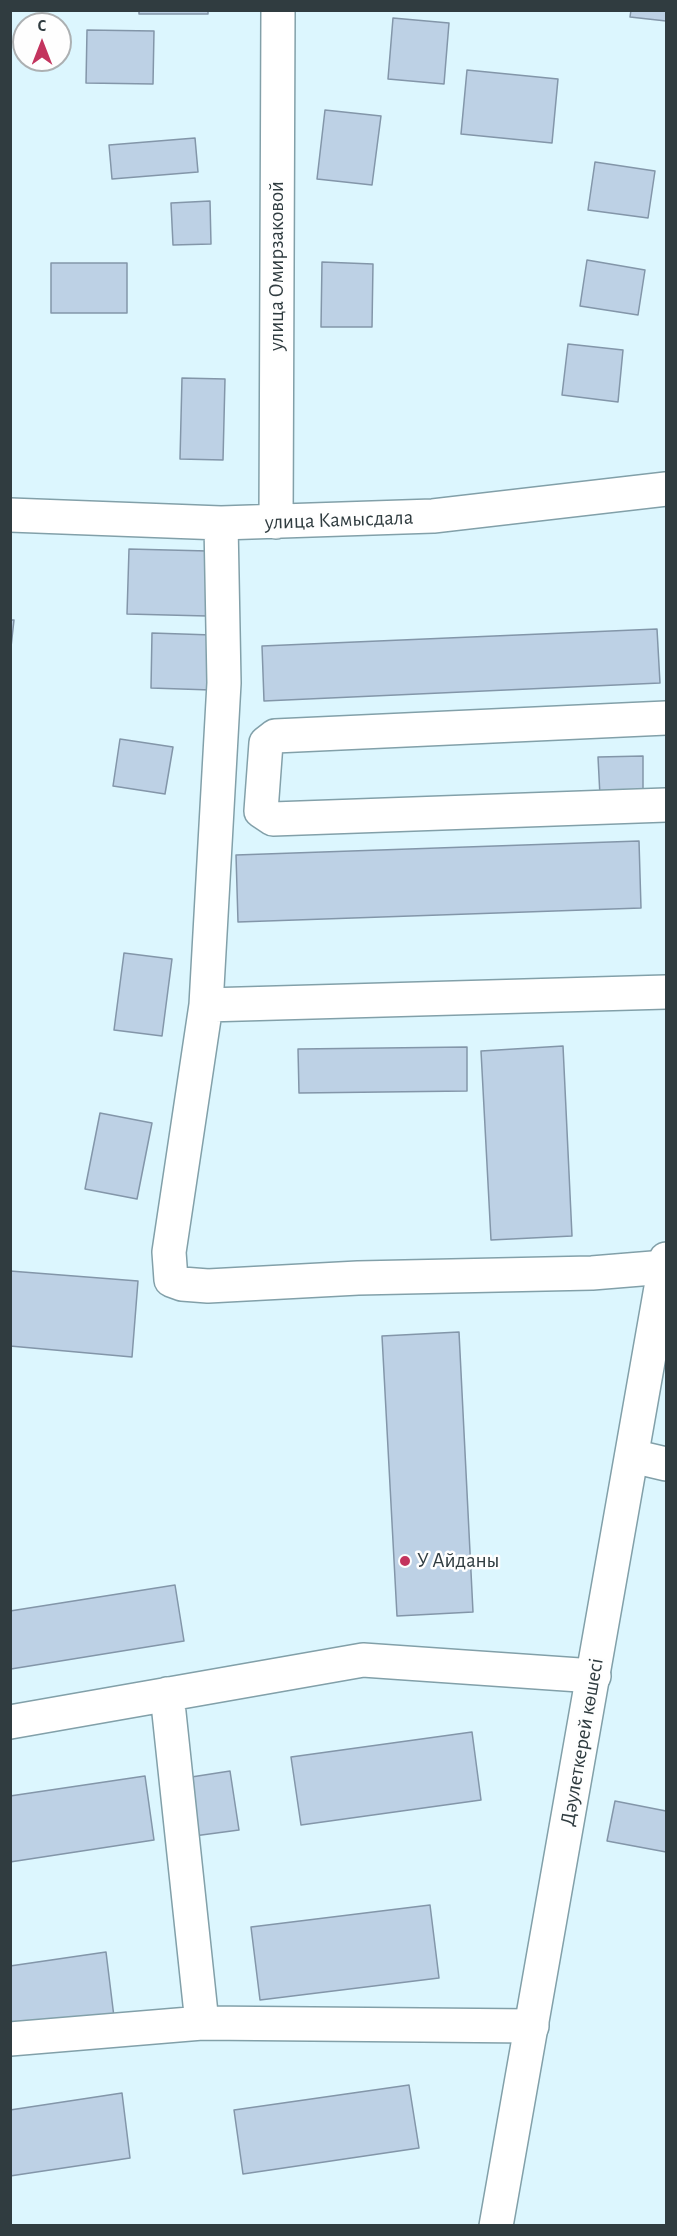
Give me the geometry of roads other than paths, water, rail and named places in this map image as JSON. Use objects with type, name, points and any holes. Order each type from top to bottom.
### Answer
[{"type":"street","name":"улица Омирзаковой","points":[[276,522],[278,10]]},
{"type":"street","name":"улица Камысдала","points":[[10,515],[221,523],[433,516],[666,489]]},
{"type":"street","points":[[221,523],[224,683],[206,1005],[169,1252],[171,1280],[182,1284],[208,1286],[358,1278],[592,1273],[666,1263]]},
{"type":"street","points":[[666,718],[275,736],[266,743],[261,811],[273,819],[666,805]]},
{"type":"street","points":[[206,1005],[666,992]]},
{"type":"street","name":"Дәулеткерей көшесі","points":[[496,2226],[666,1263]]},
{"type":"street","points":[[632,1456],[666,1464]]},
{"type":"street","points":[[10,1722],[363,1660],[594,1676]]},
{"type":"street","points":[[167,1694],[202,2023]]},
{"type":"street","points":[[10,2039],[202,2023],[532,2026]]},
{"type":"place","name":"У Айданы","points":[[405,1561]]}]
